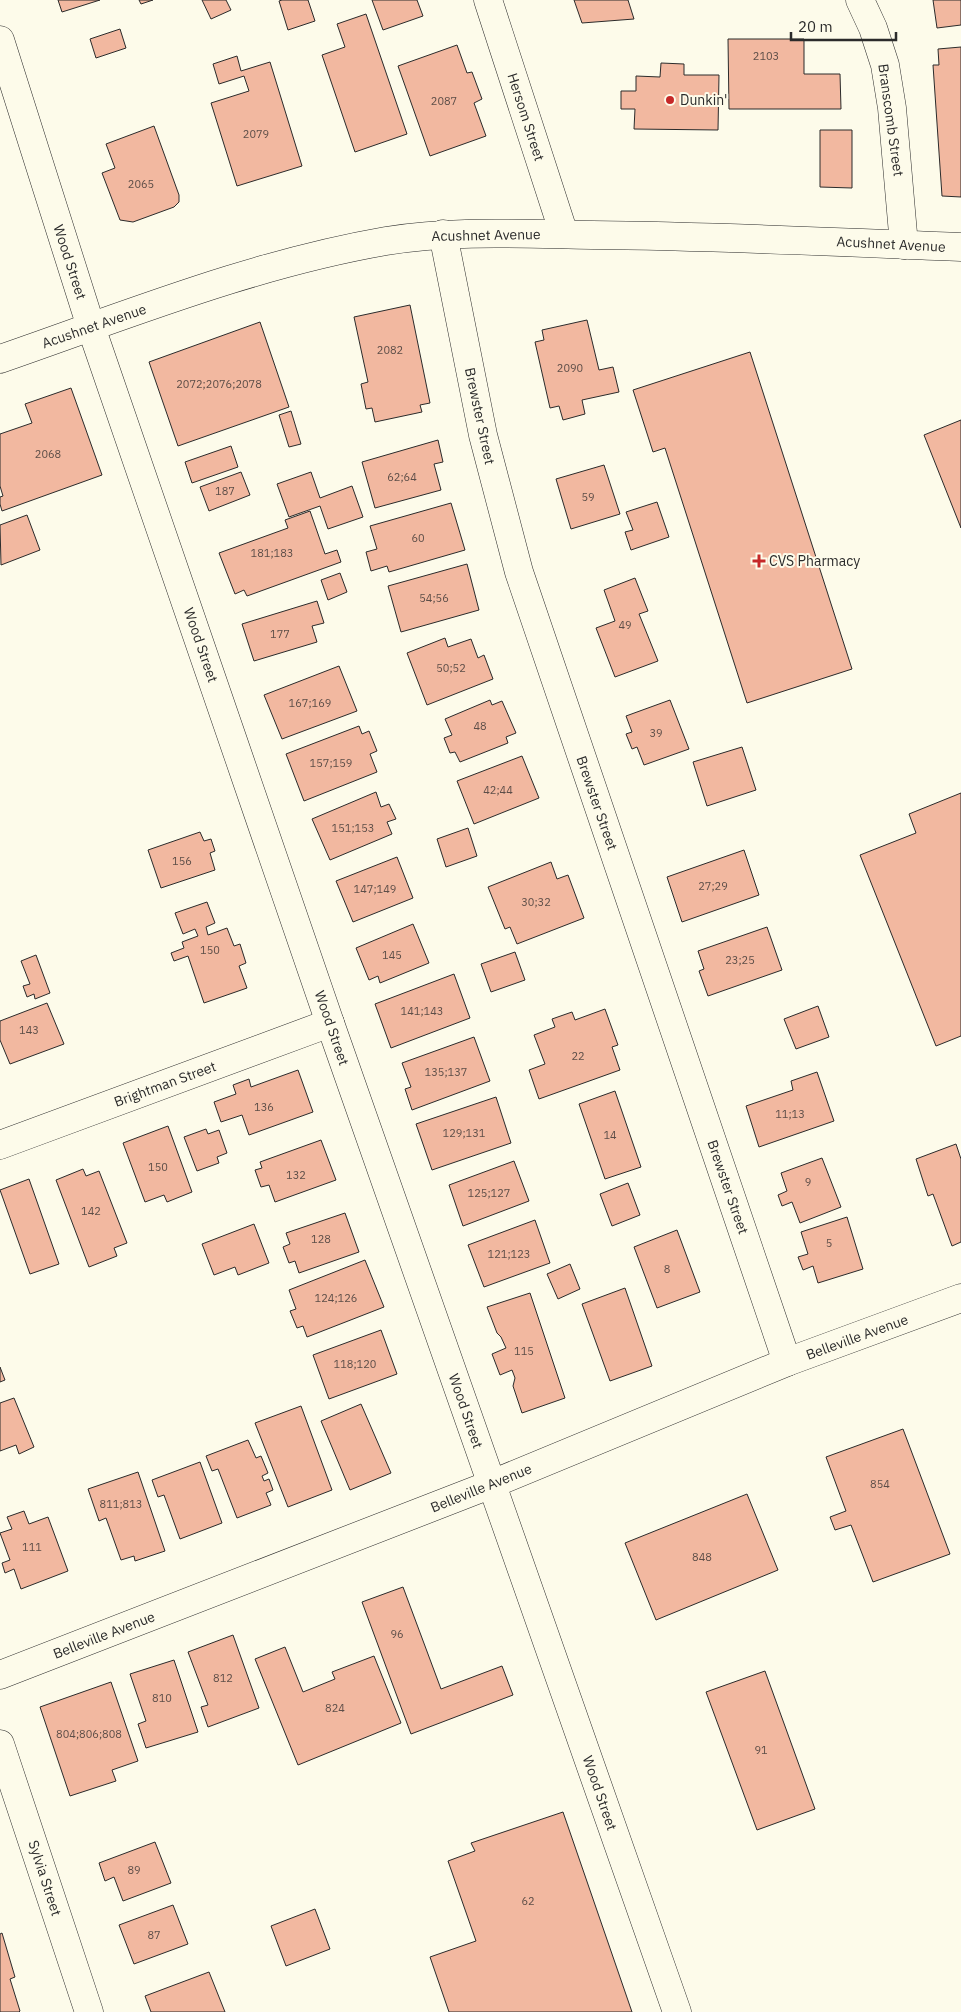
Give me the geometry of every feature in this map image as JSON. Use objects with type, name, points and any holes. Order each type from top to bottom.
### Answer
[{"type":"street","name":"Hersom Street","points":[[488,0],[564,234]]},
{"type":"street","name":"Branscomb Street","points":[[860,0],[873,28],[885,66],[896,148],[904,245]]},
{"type":"street","name":"Wood Street","points":[[0,40],[91,327],[330,1023],[677,2012]]},
{"type":"street","name":"Acushnet Avenue","points":[[0,359],[207,287],[300,259],[387,241],[443,234],[564,234],[758,238],[961,247]]},
{"type":"street","name":"Brewster Street","points":[[443,234],[483,435],[519,572],[787,1362]]},
{"type":"street","name":"Brightman Street","points":[[0,1145],[330,1023]]},
{"type":"street","name":"Belleville Avenue","points":[[0,1675],[492,1484],[787,1362],[961,1298]]},
{"type":"street","name":"Sylvia Street","points":[[0,1744],[90,2012]]},
{"type":"building","points":[[58,0],[100,0],[62,12]]},
{"type":"building","points":[[139,0],[153,0],[141,4]]},
{"type":"building","points":[[202,0],[226,0],[231,10],[211,19]]},
{"type":"building","points":[[308,0],[315,21],[288,30],[279,1]]},
{"type":"building","points":[[372,0],[417,0],[423,16],[383,30]]},
{"type":"building","points":[[574,0],[628,0],[634,19],[582,23]]},
{"type":"building","points":[[933,0],[961,0],[961,25],[937,28]]},
{"type":"building","points":[[366,14],[407,134],[355,152],[322,55],[345,47],[337,24]]},
{"type":"building","points":[[120,29],[126,48],[96,58],[90,39]]},
{"type":"building","points":[[728,39],[804,39],[804,74],[840,74],[841,109],[729,109]]},
{"type":"building","points":[[457,45],[467,73],[472,72],[482,99],[474,103],[486,136],[430,156],[398,66]]},
{"type":"building","points":[[961,47],[961,197],[942,196],[933,65],[939,65],[938,49]]},
{"type":"building","points":[[237,56],[241,71],[270,62],[302,166],[237,186],[211,103],[249,91],[244,76],[219,84],[213,64]]},
{"type":"building","name":"Dunkin'","points":[[661,63],[684,64],[684,75],[719,75],[718,130],[634,129],[635,109],[621,109],[621,91],[636,91],[636,76],[660,77]]},
{"type":"building","points":[[154,126],[179,195],[179,202],[174,207],[133,222],[120,220],[102,173],[115,168],[106,144]]},
{"type":"building","points":[[820,130],[852,130],[852,188],[820,187]]},
{"type":"building","points":[[410,305],[430,403],[420,405],[422,412],[375,422],[372,408],[366,409],[361,384],[368,382],[354,317]]},
{"type":"building","points":[[587,320],[599,370],[613,367],[619,392],[582,400],[585,414],[563,420],[559,406],[550,408],[535,342],[544,340],[542,330]]},
{"type":"building","points":[[260,322],[289,407],[178,446],[149,362]]},
{"type":"building","name":"CVS Pharmacy","points":[[750,352],[852,669],[747,703],[665,448],[653,452],[633,390]]},
{"type":"building","points":[[71,388],[102,475],[2,511],[0,504],[0,497],[3,496],[0,486],[0,434],[32,423],[25,404]]},
{"type":"building","points":[[291,411],[301,444],[289,447],[279,415]]},
{"type":"building","points":[[961,420],[961,528],[924,435]]},
{"type":"building","points":[[438,440],[443,462],[434,464],[441,490],[375,508],[362,462]]},
{"type":"building","points":[[231,446],[238,467],[192,483],[185,462]]},
{"type":"building","points":[[604,465],[620,514],[571,529],[556,479]]},
{"type":"building","points":[[241,472],[250,495],[209,511],[200,487]]},
{"type":"building","points":[[311,472],[320,498],[352,486],[363,517],[328,529],[320,506],[289,517],[277,484]]},
{"type":"building","points":[[657,502],[669,537],[631,550],[625,532],[633,530],[626,512]]},
{"type":"building","points":[[451,503],[465,550],[389,572],[387,566],[371,571],[366,552],[377,549],[370,526]]},
{"type":"building","points":[[310,511],[325,554],[337,550],[341,562],[247,596],[244,590],[235,594],[219,553],[288,528],[285,520]]},
{"type":"building","points":[[27,515],[40,550],[1,565],[0,525]]},
{"type":"building","points":[[467,564],[479,610],[401,632],[388,586]]},
{"type":"building","points":[[340,573],[347,592],[328,600],[321,580]]},
{"type":"building","points":[[635,578],[648,611],[639,614],[658,661],[615,677],[596,628],[615,621],[604,590]]},
{"type":"building","points":[[317,601],[324,623],[312,626],[317,642],[254,661],[242,624]]},
{"type":"building","points":[[445,638],[448,647],[471,639],[478,658],[484,655],[493,679],[427,705],[407,653]]},
{"type":"building","points":[[339,666],[357,711],[282,739],[264,695]]},
{"type":"building","points":[[490,700],[492,705],[502,701],[516,733],[506,737],[508,743],[460,762],[455,752],[450,753],[444,738],[452,735],[445,719]]},
{"type":"building","points":[[670,700],[689,749],[644,765],[637,747],[632,749],[626,734],[632,732],[626,716]]},
{"type":"building","points":[[359,726],[362,734],[369,731],[377,751],[370,754],[377,772],[304,801],[286,754]]},
{"type":"building","points":[[742,747],[756,790],[707,806],[693,762]]},
{"type":"building","points":[[522,756],[539,798],[474,824],[457,781]]},
{"type":"building","points":[[376,792],[381,807],[389,804],[396,819],[387,822],[392,834],[330,860],[312,819]]},
{"type":"building","points":[[961,793],[961,1036],[936,1046],[860,855],[916,833],[909,814]]},
{"type":"building","points":[[468,828],[477,856],[446,867],[437,839]]},
{"type":"building","points":[[200,832],[204,841],[211,839],[215,851],[210,853],[215,870],[161,888],[148,850]]},
{"type":"building","points":[[744,850],[759,895],[682,922],[667,877]]},
{"type":"building","points":[[397,857],[413,898],[353,922],[336,881]]},
{"type":"building","points":[[551,862],[557,879],[568,875],[584,918],[517,944],[510,927],[505,929],[488,887]]},
{"type":"building","points":[[207,902],[215,923],[206,927],[208,935],[227,928],[234,946],[240,944],[246,963],[239,966],[247,988],[204,1003],[188,956],[174,961],[171,953],[184,948],[182,942],[198,936],[195,929],[183,934],[175,913]]},
{"type":"building","points":[[413,924],[429,963],[380,983],[378,976],[369,980],[356,948]]},
{"type":"building","points":[[767,927],[782,970],[708,996],[699,971],[704,969],[698,951]]},
{"type":"building","points":[[515,952],[525,980],[491,992],[481,964]]},
{"type":"building","points":[[36,955],[50,993],[35,999],[34,994],[27,997],[23,986],[30,984],[21,961]]},
{"type":"building","points":[[454,974],[470,1018],[391,1048],[375,1004]]},
{"type":"building","points":[[47,1003],[64,1044],[10,1064],[0,1040],[0,1021]]},
{"type":"building","points":[[818,1006],[829,1037],[796,1049],[784,1019]]},
{"type":"building","points":[[605,1009],[618,1045],[612,1047],[620,1070],[539,1099],[529,1070],[545,1064],[534,1035],[555,1027],[552,1019],[572,1012],[575,1020]]},
{"type":"building","points":[[474,1037],[490,1081],[412,1110],[405,1089],[411,1087],[402,1063]]},
{"type":"building","points":[[298,1070],[313,1112],[249,1135],[242,1115],[221,1122],[214,1102],[236,1094],[233,1085],[249,1079],[251,1087]]},
{"type":"building","points":[[817,1072],[834,1121],[759,1147],[746,1106],[793,1090],[791,1081]]},
{"type":"building","points":[[615,1091],[641,1167],[605,1179],[579,1104]]},
{"type":"building","points":[[496,1097],[511,1143],[432,1170],[416,1124]]},
{"type":"building","points":[[168,1126],[192,1192],[167,1202],[164,1195],[145,1202],[123,1143]]},
{"type":"building","points":[[206,1129],[208,1134],[219,1130],[227,1153],[217,1157],[219,1163],[197,1171],[184,1137]]},
{"type":"building","points":[[321,1140],[336,1180],[275,1202],[269,1185],[261,1187],[255,1170],[262,1168],[260,1162]]},
{"type":"building","points":[[956,1144],[961,1159],[961,1242],[952,1246],[933,1194],[928,1196],[916,1159]]},
{"type":"building","points":[[822,1158],[841,1207],[800,1223],[792,1202],[782,1206],[778,1195],[787,1191],[781,1173]]},
{"type":"building","points":[[514,1161],[529,1201],[463,1226],[449,1185]]},
{"type":"building","points":[[83,1169],[86,1176],[99,1171],[127,1243],[114,1248],[117,1256],[89,1267],[56,1180]]},
{"type":"building","points":[[29,1179],[59,1264],[30,1274],[0,1190]]},
{"type":"building","points":[[628,1183],[640,1215],[612,1226],[600,1194]]},
{"type":"building","points":[[345,1213],[359,1252],[299,1273],[295,1261],[289,1263],[283,1247],[290,1244],[286,1233]]},
{"type":"building","points":[[847,1217],[863,1269],[818,1283],[813,1266],[803,1270],[798,1257],[808,1254],[801,1232]]},
{"type":"building","points":[[535,1220],[550,1263],[484,1287],[468,1245]]},
{"type":"building","points":[[254,1224],[269,1263],[238,1275],[235,1267],[214,1275],[202,1244]]},
{"type":"building","points":[[677,1230],[700,1292],[657,1308],[634,1247]]},
{"type":"building","points":[[365,1260],[384,1307],[307,1337],[303,1326],[297,1328],[290,1311],[296,1309],[289,1290]]},
{"type":"building","points":[[570,1264],[580,1289],[558,1299],[547,1274]]},
{"type":"building","points":[[625,1288],[652,1366],[610,1381],[582,1304]]},
{"type":"building","points":[[530,1293],[565,1398],[522,1413],[513,1386],[515,1378],[512,1370],[500,1375],[492,1354],[506,1348],[497,1333],[487,1307]]},
{"type":"building","points":[[381,1330],[397,1374],[329,1399],[313,1355]]},
{"type":"building","points":[[0,1367],[5,1380],[0,1382]]},
{"type":"building","points":[[14,1398],[34,1447],[19,1454],[16,1445],[0,1451],[0,1403]]},
{"type":"building","points":[[361,1404],[391,1473],[350,1490],[321,1421]]},
{"type":"building","points":[[301,1406],[332,1490],[288,1507],[255,1423]]},
{"type":"building","points":[[903,1429],[950,1554],[873,1582],[851,1525],[835,1530],[830,1517],[846,1511],[826,1457]]},
{"type":"building","points":[[248,1440],[256,1458],[261,1456],[268,1473],[262,1476],[264,1481],[269,1479],[273,1490],[266,1493],[271,1505],[237,1518],[218,1469],[212,1471],[206,1456]]},
{"type":"building","points":[[200,1462],[222,1523],[180,1539],[164,1495],[158,1497],[152,1480]]},
{"type":"building","points":[[138,1472],[165,1551],[135,1561],[134,1556],[121,1560],[106,1518],[99,1521],[88,1489]]},
{"type":"building","points":[[747,1494],[778,1570],[656,1620],[625,1543]]},
{"type":"building","points":[[24,1511],[29,1524],[48,1517],[68,1571],[21,1589],[14,1569],[5,1573],[2,1563],[10,1560],[0,1533],[12,1529],[7,1517]]},
{"type":"building","points":[[403,1587],[441,1689],[502,1666],[513,1695],[411,1734],[362,1602]]},
{"type":"building","points":[[233,1635],[259,1708],[208,1727],[201,1707],[208,1705],[188,1652]]},
{"type":"building","points":[[285,1647],[303,1692],[335,1679],[332,1672],[374,1656],[401,1723],[298,1765],[255,1659]]},
{"type":"building","points":[[174,1660],[198,1732],[146,1748],[138,1724],[146,1721],[130,1674]]},
{"type":"building","points":[[765,1671],[815,1809],[757,1830],[706,1692]]},
{"type":"building","points":[[111,1682],[138,1761],[112,1770],[116,1781],[70,1796],[40,1707]]},
{"type":"building","points":[[563,1812],[632,2012],[449,2012],[430,1957],[476,1941],[448,1861],[475,1851],[471,1843]]},
{"type":"building","points":[[155,1842],[171,1883],[123,1901],[114,1877],[105,1881],[99,1863]]},
{"type":"building","points":[[173,1905],[188,1944],[134,1964],[119,1925]]},
{"type":"building","points":[[315,1909],[330,1949],[286,1966],[271,1926]]},
{"type":"building","points":[[2,1933],[15,1977],[10,1979],[19,2012],[0,2012],[0,1934]]},
{"type":"building","points":[[209,1972],[225,2012],[151,2012],[145,1996]]},
{"type":"place","name":"Dunkin'","points":[[670,100]]},
{"type":"place","name":"CVS Pharmacy","points":[[759,561]]}]
